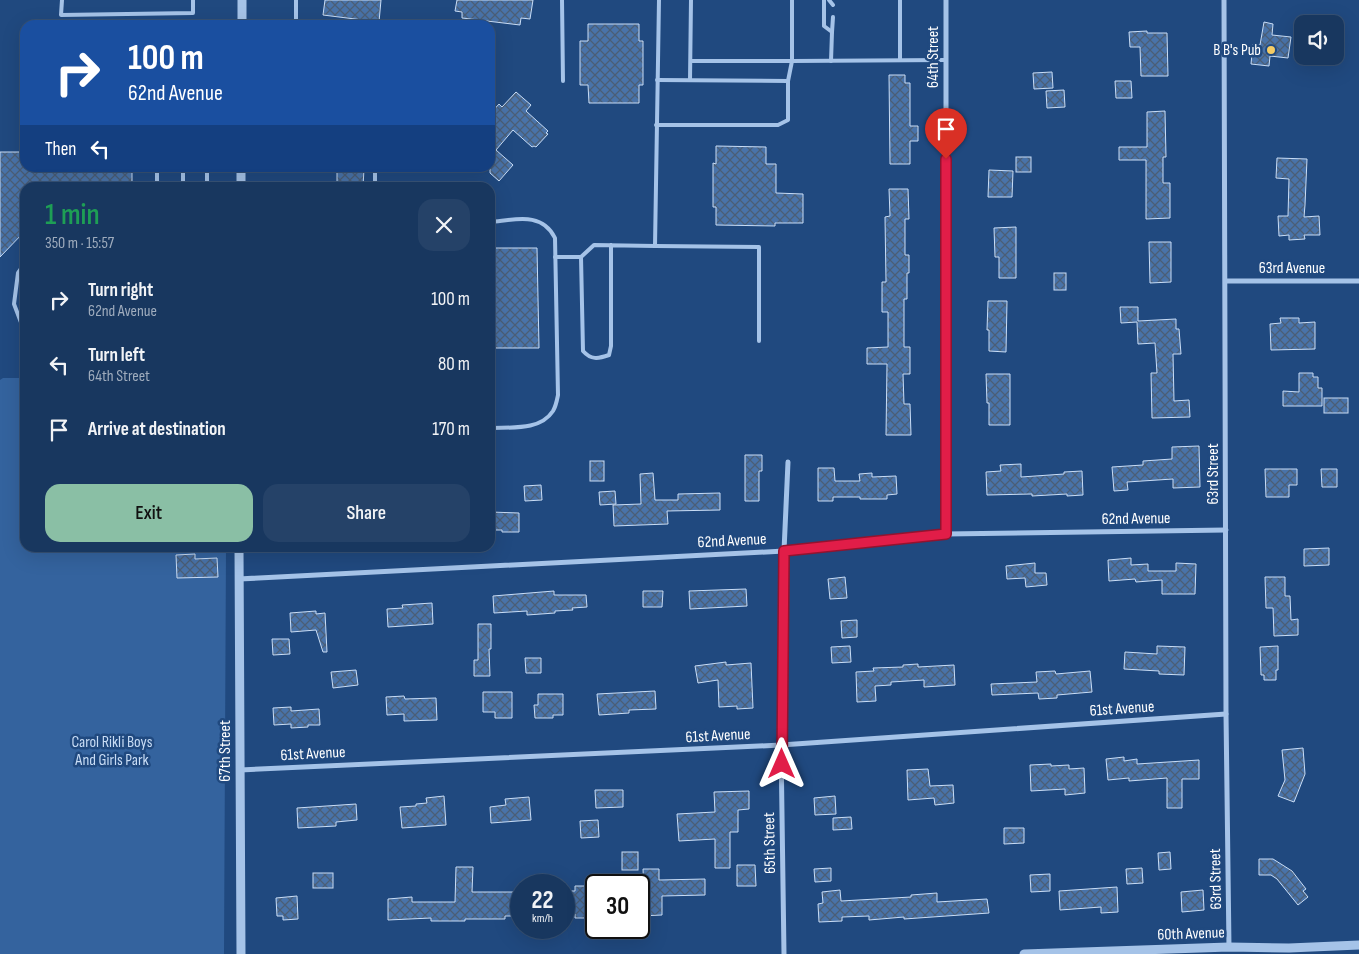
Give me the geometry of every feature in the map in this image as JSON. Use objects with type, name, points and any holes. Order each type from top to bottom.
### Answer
[{"type":"street","points":[[242,0],[242,20]]},
{"type":"street","name":"64th Street","points":[[946,0],[946,534]]},
{"type":"street","name":"63rd Street","points":[[1224,0],[1226,714],[1229,947]]},
{"type":"street","name":"63rd Avenue","points":[[1226,281],[1359,280]]},
{"type":"street","name":"65th Street","points":[[784,954],[781,745],[784,551],[788,462]]},
{"type":"street","name":"62nd Avenue","points":[[239,578],[784,551],[946,534],[1226,530]]},
{"type":"street","name":"67th Street","points":[[239,552],[241,954]]},
{"type":"street","name":"61st Avenue","points":[[240,770],[781,745],[1226,714]]},
{"type":"street","name":"60th Avenue","points":[[1024,954],[1229,947],[1289,951],[1359,946]]},
{"type":"lane","points":[[62,0],[61,15],[193,13],[193,0]]},
{"type":"lane","points":[[296,0],[296,20]]},
{"type":"lane","points":[[562,0],[563,81]]},
{"type":"lane","points":[[655,246],[659,0]]},
{"type":"lane","points":[[690,80],[691,0]]},
{"type":"lane","points":[[656,125],[778,125],[788,120],[788,81],[792,61],[792,0]]},
{"type":"lane","points":[[824,0],[824,26],[832,32]]},
{"type":"lane","points":[[829,0],[833,5]]},
{"type":"lane","points":[[900,0],[900,60]]},
{"type":"lane","points":[[831,61],[833,17]]},
{"type":"lane","points":[[690,60],[946,60]]},
{"type":"lane","points":[[657,80],[788,81]]},
{"type":"lane","points":[[495,222],[528,219],[538,221],[548,227],[555,238],[558,395],[555,409],[546,419],[533,425],[495,428]]},
{"type":"lane","points":[[555,257],[581,257],[594,245],[759,247],[759,341]]},
{"type":"lane","points":[[581,257],[582,351],[587,356],[598,359],[609,355],[611,346],[611,245]]},
{"type":"lane","points":[[20,270],[14,304],[20,320]]},
{"type":"green space","name":"Carol Rikli Boys And Girls Park","points":[[3,378],[20,378],[20,552],[226,552],[224,954],[0,954],[0,380]]},
{"type":"building","points":[[325,0],[381,0],[379,20],[323,15]]},
{"type":"building","points":[[457,0],[533,0],[530,19],[521,18],[520,25],[495,22],[495,20],[462,18],[462,12],[455,11]]},
{"type":"building","name":"B B's Pub","points":[[1264,22],[1273,24],[1272,35],[1291,37],[1288,58],[1270,56],[1269,66],[1251,64],[1253,44],[1260,45]]},
{"type":"building","points":[[588,24],[639,24],[639,41],[643,41],[643,85],[639,85],[639,103],[589,103],[588,85],[580,85],[580,41],[588,41]]},
{"type":"building","points":[[1147,31],[1147,33],[1167,33],[1168,76],[1141,76],[1140,47],[1130,47],[1129,32]]},
{"type":"building","points":[[1052,72],[1053,88],[1034,89],[1033,73]]},
{"type":"building","points":[[889,75],[905,75],[905,83],[910,83],[910,126],[918,126],[918,141],[910,141],[910,164],[890,164]]},
{"type":"building","points":[[1115,81],[1131,81],[1132,98],[1116,98]]},
{"type":"building","points":[[1064,90],[1065,107],[1047,108],[1046,91]]},
{"type":"building","points":[[516,92],[531,105],[526,111],[548,131],[546,133],[548,134],[536,147],[532,147],[513,130],[496,150],[513,165],[499,181],[490,172],[495,172],[495,108],[499,104],[502,107]]},
{"type":"building","points":[[1165,111],[1166,157],[1163,157],[1163,183],[1170,183],[1170,218],[1146,219],[1146,160],[1119,160],[1119,147],[1147,147],[1147,112]]},
{"type":"building","points":[[716,146],[766,147],[766,164],[776,164],[776,193],[803,194],[803,223],[775,223],[775,226],[716,225],[716,207],[713,207],[713,163],[716,164]]},
{"type":"building","points":[[0,152],[20,152],[20,172],[132,172],[132,182],[20,182],[20,236],[0,257]]},
{"type":"building","points":[[1016,157],[1031,157],[1031,172],[1016,172]]},
{"type":"building","points":[[1277,158],[1307,159],[1304,217],[1319,216],[1320,235],[1304,235],[1305,239],[1289,240],[1289,235],[1279,236],[1278,216],[1288,216],[1289,179],[1276,178]]},
{"type":"building","points":[[989,170],[1013,171],[1012,197],[988,197]]},
{"type":"building","points":[[337,172],[364,172],[363,182],[337,182]]},
{"type":"building","points":[[889,189],[908,189],[909,219],[905,219],[905,255],[909,255],[909,273],[907,273],[907,299],[904,299],[904,347],[910,347],[910,374],[903,374],[904,404],[910,404],[911,435],[886,435],[887,364],[867,364],[867,348],[888,347],[888,312],[882,312],[882,282],[886,282],[885,217],[890,216]]},
{"type":"building","points":[[1016,227],[1016,278],[999,278],[999,257],[995,257],[994,228]]},
{"type":"building","points":[[1149,242],[1171,242],[1171,282],[1150,283]]},
{"type":"building","points":[[495,248],[537,248],[539,348],[495,348]]},
{"type":"building","points":[[1054,273],[1066,273],[1066,290],[1054,290]]},
{"type":"building","points":[[988,301],[1007,301],[1006,352],[989,351],[989,330],[987,330]]},
{"type":"building","points":[[1120,307],[1138,307],[1138,321],[1176,319],[1176,329],[1179,329],[1181,354],[1173,354],[1174,401],[1189,400],[1190,417],[1152,418],[1151,373],[1157,373],[1155,343],[1138,344],[1137,322],[1121,323]]},
{"type":"building","points":[[1280,318],[1299,318],[1299,323],[1315,322],[1315,349],[1271,350],[1270,324],[1281,323]]},
{"type":"building","points":[[1299,373],[1313,373],[1313,377],[1318,377],[1318,388],[1322,388],[1322,406],[1283,406],[1283,391],[1299,392]]},
{"type":"building","points":[[986,374],[1010,374],[1010,425],[989,425]]},
{"type":"building","points":[[1324,398],[1348,398],[1348,413],[1324,413]]},
{"type":"building","points":[[1199,446],[1200,487],[1173,488],[1173,479],[1127,482],[1128,490],[1114,491],[1112,467],[1143,465],[1143,461],[1172,459],[1172,447]]},
{"type":"building","points":[[745,455],[762,455],[762,471],[759,471],[759,501],[745,501]]},
{"type":"building","points":[[590,461],[604,461],[604,481],[590,481]]},
{"type":"building","points":[[1021,464],[1021,477],[1082,471],[1083,495],[987,495],[986,472],[1001,471],[1000,465]]},
{"type":"building","points":[[818,468],[834,468],[835,481],[860,481],[859,474],[872,473],[872,477],[896,476],[897,494],[887,495],[887,499],[833,497],[833,501],[818,501]]},
{"type":"building","points":[[1265,469],[1297,469],[1297,485],[1289,485],[1289,497],[1266,497]]},
{"type":"building","points":[[1321,469],[1337,469],[1337,487],[1322,487]]},
{"type":"building","points":[[653,473],[655,500],[678,500],[678,494],[720,493],[720,510],[667,511],[668,524],[614,526],[613,505],[641,504],[640,474]]},
{"type":"building","points":[[541,485],[542,500],[525,501],[524,486]]},
{"type":"building","points":[[615,491],[616,504],[600,505],[599,492]]},
{"type":"building","points":[[495,512],[519,513],[519,532],[502,532],[502,530],[495,530]]},
{"type":"building","points":[[1329,548],[1329,565],[1304,566],[1304,549]]},
{"type":"building","points":[[195,554],[195,559],[217,558],[218,577],[177,578],[176,555]]},
{"type":"building","points":[[1131,558],[1131,565],[1148,564],[1148,571],[1176,571],[1176,563],[1196,564],[1195,594],[1162,594],[1162,580],[1136,582],[1135,579],[1109,581],[1108,560]]},
{"type":"building","points":[[1035,563],[1035,573],[1046,573],[1047,585],[1026,587],[1025,578],[1007,579],[1006,566]]},
{"type":"building","points":[[845,577],[847,598],[830,599],[828,579]]},
{"type":"building","points":[[1265,577],[1285,577],[1285,596],[1290,596],[1291,620],[1298,619],[1298,635],[1274,636],[1273,608],[1266,608]]},
{"type":"building","points":[[746,589],[747,606],[690,609],[689,591]]},
{"type":"building","points":[[554,591],[554,595],[586,595],[587,607],[555,611],[555,613],[527,615],[527,611],[494,613],[493,596]]},
{"type":"building","points":[[643,591],[663,591],[662,607],[643,607]]},
{"type":"building","points":[[432,603],[433,624],[388,627],[387,609],[403,608],[402,605]]},
{"type":"building","points":[[316,611],[316,614],[325,613],[327,652],[323,652],[316,630],[291,632],[290,613]]},
{"type":"building","points":[[857,620],[857,637],[842,638],[841,621]]},
{"type":"building","points":[[478,624],[491,624],[491,649],[489,649],[490,676],[474,676],[474,660],[478,660]]},
{"type":"building","points":[[272,639],[289,639],[290,654],[273,655]]},
{"type":"building","points":[[850,646],[851,662],[832,663],[831,647]]},
{"type":"building","points":[[1157,646],[1185,647],[1184,675],[1124,669],[1125,652],[1157,654]]},
{"type":"building","points":[[1278,646],[1276,680],[1264,680],[1264,675],[1261,675],[1260,647]]},
{"type":"building","points":[[525,658],[541,658],[541,673],[526,673]]},
{"type":"building","points":[[726,662],[726,665],[751,663],[753,708],[737,709],[737,706],[719,707],[718,680],[698,683],[695,666]]},
{"type":"building","points":[[918,664],[918,667],[954,665],[955,685],[924,687],[924,680],[891,682],[891,685],[875,686],[876,701],[857,702],[856,672],[874,671],[873,668],[903,667],[903,665]]},
{"type":"building","points":[[356,670],[358,685],[333,688],[331,672]]},
{"type":"building","points":[[1055,671],[1056,674],[1090,671],[1092,692],[1057,695],[1057,698],[1039,699],[1038,693],[992,695],[991,684],[1037,682],[1036,672]]},
{"type":"building","points":[[655,691],[656,709],[629,710],[629,713],[599,715],[597,694]]},
{"type":"building","points":[[483,692],[512,692],[512,718],[495,718],[495,712],[483,712]]},
{"type":"building","points":[[538,694],[563,694],[563,715],[553,715],[553,718],[535,718],[534,705],[538,705]]},
{"type":"building","points":[[404,696],[405,699],[436,698],[437,720],[404,721],[404,714],[387,715],[386,697]]},
{"type":"building","points":[[291,707],[291,711],[319,709],[320,725],[291,728],[291,724],[274,725],[273,708]]},
{"type":"building","points":[[1303,748],[1305,774],[1294,802],[1278,796],[1285,780],[1282,750]]},
{"type":"building","points":[[1124,757],[1124,761],[1137,759],[1137,764],[1199,760],[1199,779],[1182,779],[1182,808],[1167,808],[1167,778],[1129,781],[1129,778],[1108,780],[1106,759]]},
{"type":"building","points":[[1051,764],[1051,766],[1069,765],[1069,769],[1084,768],[1085,793],[1065,795],[1065,789],[1031,791],[1030,765]]},
{"type":"building","points":[[928,769],[930,786],[953,785],[954,803],[935,805],[934,798],[908,800],[907,770]]},
{"type":"building","points":[[595,790],[623,790],[623,807],[596,808]]},
{"type":"building","points":[[749,791],[749,809],[738,810],[738,832],[730,832],[730,868],[715,868],[715,839],[679,841],[677,814],[715,812],[714,792]]},
{"type":"building","points":[[444,796],[446,825],[402,828],[400,807],[416,806],[416,804],[427,803],[426,798]]},
{"type":"building","points":[[835,796],[836,814],[815,815],[814,798]]},
{"type":"building","points":[[529,797],[531,820],[491,823],[490,807],[506,805],[505,799]]},
{"type":"building","points":[[356,804],[357,820],[336,822],[336,826],[298,828],[297,808]]},
{"type":"building","points":[[851,817],[852,829],[833,830],[833,818]]},
{"type":"building","points":[[598,820],[599,837],[581,838],[580,821]]},
{"type":"building","points":[[1004,828],[1024,828],[1024,843],[1004,844]]},
{"type":"building","points":[[622,852],[638,852],[638,870],[622,870]]},
{"type":"building","points":[[1170,852],[1171,869],[1159,870],[1158,853]]},
{"type":"building","points":[[1259,859],[1273,859],[1292,871],[1306,889],[1303,891],[1308,897],[1298,905],[1277,879],[1271,875],[1259,875]]},
{"type":"building","points":[[737,865],[755,865],[756,886],[737,886]]},
{"type":"building","points":[[456,867],[473,867],[472,892],[510,892],[510,916],[505,916],[505,919],[465,919],[465,921],[431,921],[431,918],[388,920],[388,899],[412,897],[412,902],[455,902]]},
{"type":"building","points":[[831,868],[831,881],[815,882],[814,869]]},
{"type":"building","points":[[1142,868],[1143,883],[1127,884],[1126,869]]},
{"type":"building","points":[[643,869],[659,869],[659,880],[705,879],[705,895],[662,896],[662,915],[650,916],[650,874],[643,874]]},
{"type":"building","points":[[313,873],[333,873],[333,888],[313,888]]},
{"type":"building","points":[[1050,874],[1050,891],[1031,892],[1030,875]]},
{"type":"building","points":[[575,886],[585,886],[585,918],[575,918]]},
{"type":"building","points":[[1117,887],[1118,912],[1101,913],[1101,907],[1060,910],[1059,891]]},
{"type":"building","points":[[840,890],[841,901],[911,897],[911,895],[937,893],[937,902],[987,899],[989,913],[869,920],[869,916],[842,917],[842,921],[819,922],[818,904],[823,903],[822,892]]},
{"type":"building","points":[[1203,890],[1204,910],[1182,912],[1181,892]]},
{"type":"building","points":[[297,896],[298,919],[283,920],[283,916],[277,916],[276,898]]},
{"type":"place","name":"B B's Pub","points":[[1271,50]]},
{"type":"route","points":[[782,764],[784,551],[946,534],[946,159]]}]
